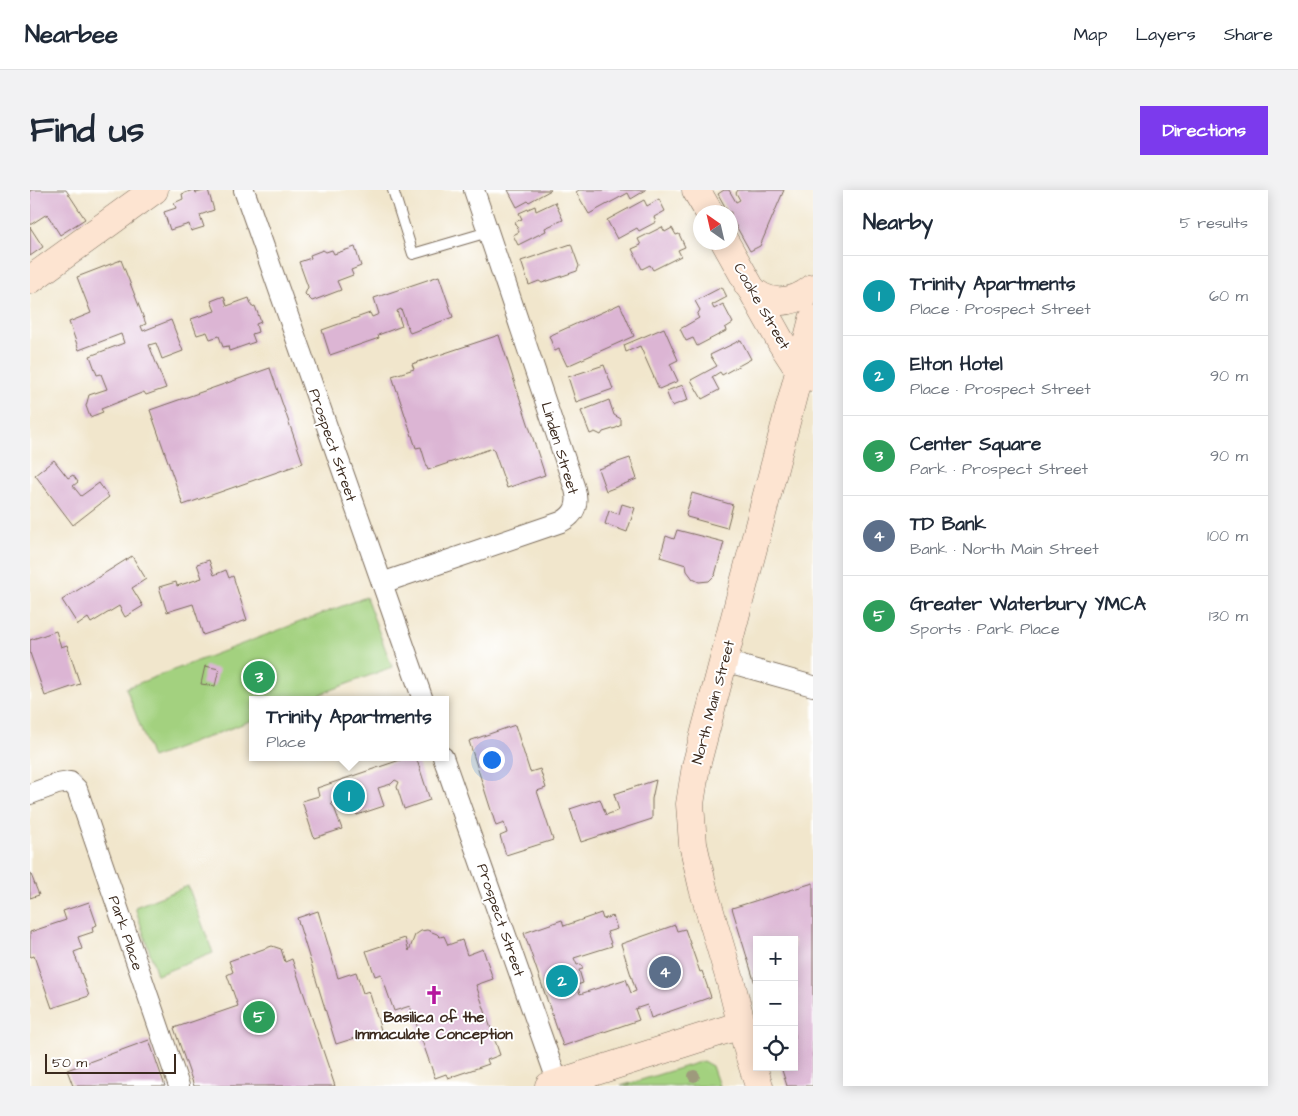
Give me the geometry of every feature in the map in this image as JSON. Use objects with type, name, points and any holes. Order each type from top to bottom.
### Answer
[{"type":"main road","points":[[30,280],[154,190]]},
{"type":"main road","points":[[696,190],[705,205]]},
{"type":"main road","name":"Cooke Street","points":[[730,250],[781,342],[807,373]]},
{"type":"main road","points":[[748,284],[758,296],[773,301],[784,301],[797,297],[813,288]]},
{"type":"main road","name":"North Main Street","points":[[758,1086],[701,880],[693,844],[690,815],[691,793],[696,766],[724,661],[807,373],[813,319]]},
{"type":"main road","points":[[553,1085],[741,1025]]},
{"type":"street","name":"Prospect Street","points":[[244,190],[422,696]]},
{"type":"street","name":"Linden Street","points":[[382,584],[561,522],[568,518],[576,508],[577,495],[575,488],[474,190]]},
{"type":"street","points":[[724,661],[813,686]]},
{"type":"street","name":"Prospect Street","points":[[444,761],[553,1085]]},
{"type":"street","name":"Park Place","points":[[30,794],[57,784],[70,782],[77,789],[179,1086]]},
{"type":"lane","points":[[393,190],[413,254],[488,232]]},
{"type":"green space","points":[[366,597],[392,667],[316,696],[249,696],[249,722],[152,758],[126,688]]},
{"type":"green space","points":[[188,886],[213,953],[157,975],[135,907]]},
{"type":"green space","points":[[703,1061],[712,1066],[719,1086],[621,1086]]},
{"type":"building","points":[[30,190],[66,190],[85,219],[60,235],[47,214],[30,225]]},
{"type":"building","points":[[193,190],[196,193],[208,190],[214,210],[200,215],[204,227],[191,231],[189,224],[170,230],[164,212],[176,208],[174,203],[183,199],[182,194]]},
{"type":"building","points":[[508,190],[551,190],[517,207]]},
{"type":"building","points":[[579,190],[646,190],[631,199],[628,193],[589,214],[576,192]]},
{"type":"building","points":[[724,190],[729,190],[736,202],[740,200],[736,193],[738,190],[784,190],[760,246],[750,251],[738,230],[738,205],[724,205],[718,194]]},
{"type":"building","points":[[659,199],[665,211],[654,217],[656,222],[639,231],[637,228],[617,239],[607,220],[644,200],[647,206]]},
{"type":"building","points":[[555,202],[563,220],[545,228],[546,231],[518,245],[513,235],[519,232],[515,222],[522,219],[519,213],[535,206],[536,211]]},
{"type":"building","points":[[30,227],[43,247],[30,256]]},
{"type":"building","points":[[662,227],[665,232],[672,228],[676,235],[679,234],[685,247],[678,250],[681,256],[653,270],[650,265],[642,269],[632,249],[641,245],[638,239]]},
{"type":"building","points":[[571,244],[579,266],[577,271],[542,283],[539,281],[529,285],[521,261]]},
{"type":"building","points":[[355,247],[361,266],[351,270],[353,275],[337,281],[341,290],[312,301],[305,294],[308,287],[299,262],[311,258],[310,255],[323,250],[326,252],[332,250],[334,254]]},
{"type":"building","points":[[121,260],[146,324],[141,326],[143,331],[171,320],[183,351],[162,359],[156,343],[149,345],[166,388],[146,395],[144,392],[101,409],[103,412],[90,417],[86,406],[89,395],[107,389],[101,374],[97,375],[90,356],[124,343],[121,334],[79,350],[69,322],[91,313],[77,277]]},
{"type":"building","points":[[439,276],[453,317],[410,333],[401,309],[397,311],[402,326],[378,335],[379,338],[330,355],[322,330],[370,313],[372,317],[379,314],[374,298]]},
{"type":"building","points":[[722,287],[727,297],[712,305],[714,309],[723,304],[733,323],[725,328],[726,331],[697,346],[693,338],[686,341],[680,329],[699,318],[697,315],[700,310],[695,301]]},
{"type":"building","points":[[224,296],[227,306],[249,298],[252,307],[255,306],[261,322],[256,324],[258,332],[252,334],[255,342],[229,351],[228,346],[223,347],[219,336],[210,339],[207,332],[197,335],[191,319],[215,311],[211,301]]},
{"type":"building","points":[[620,304],[634,336],[567,366],[559,349],[555,351],[549,336]]},
{"type":"building","points":[[664,328],[678,360],[670,364],[678,381],[659,389],[640,346],[626,352],[624,345]]},
{"type":"building","points":[[499,335],[545,475],[507,488],[493,448],[428,470],[421,447],[416,448],[392,376],[414,369],[412,364]]},
{"type":"building","points":[[741,340],[751,359],[722,375],[720,372],[712,377],[719,390],[702,399],[691,380],[717,366],[710,355]]},
{"type":"building","points":[[604,365],[613,389],[576,402],[568,377]]},
{"type":"building","points":[[270,368],[303,463],[183,505],[150,410]]},
{"type":"building","points":[[683,385],[688,400],[672,406],[666,391]]},
{"type":"building","points":[[609,400],[614,415],[621,419],[621,425],[603,432],[601,435],[595,432],[590,434],[581,411]]},
{"type":"building","points":[[630,458],[637,479],[606,491],[598,469]]},
{"type":"building","points":[[54,460],[68,478],[73,475],[78,482],[73,486],[81,496],[99,483],[109,497],[73,525],[35,475]]},
{"type":"building","points":[[692,493],[733,505],[727,528],[687,517],[686,514]]},
{"type":"building","points":[[622,504],[635,508],[627,532],[605,524],[609,511],[619,514]]},
{"type":"building","points":[[677,530],[724,542],[715,575],[709,581],[699,582],[693,579],[687,571],[686,565],[660,557],[666,536],[674,539]]},
{"type":"building","points":[[132,556],[146,579],[132,588],[143,606],[125,617],[119,606],[91,623],[88,618],[78,625],[62,600]]},
{"type":"building","points":[[209,560],[214,575],[226,570],[229,578],[233,576],[247,620],[203,635],[193,604],[167,612],[159,587],[176,582],[177,586],[202,578],[197,564]]},
{"type":"building","points":[[56,631],[61,647],[67,645],[80,684],[45,696],[30,653],[30,640]]},
{"type":"building","points":[[205,666],[219,669],[215,686],[201,684]]},
{"type":"building","points":[[515,725],[530,772],[540,769],[546,788],[537,791],[553,840],[506,855],[500,836],[507,833],[504,823],[496,826],[469,741]]},
{"type":"building","points":[[397,761],[417,761],[430,800],[404,809],[397,787],[399,782],[395,780],[391,784],[378,788],[384,806],[357,815],[351,797],[338,801],[334,799],[331,804],[334,807],[342,829],[314,838],[302,801],[319,796],[317,788]]},
{"type":"building","points":[[656,780],[652,799],[652,819],[581,842],[570,809],[600,799],[606,815],[619,810],[614,794]]},
{"type":"building","points":[[30,872],[39,895],[30,898]]},
{"type":"building","points":[[813,883],[813,1086],[787,1086],[782,1071],[798,1071],[798,936],[753,936],[753,977],[732,908]]},
{"type":"building","points":[[89,902],[97,925],[92,927],[93,932],[78,937],[82,949],[74,952],[89,996],[52,1008],[34,956],[30,956],[30,932],[66,920],[63,911]]},
{"type":"building","points":[[318,911],[338,978],[356,972],[363,993],[369,991],[381,1030],[336,1044],[297,918]]},
{"type":"building","points":[[601,913],[603,919],[613,916],[617,929],[607,932],[612,946],[574,958],[577,965],[581,964],[583,969],[579,970],[583,983],[577,985],[580,994],[626,979],[631,993],[636,991],[621,944],[675,925],[677,931],[685,929],[711,997],[651,1018],[647,1005],[635,1009],[639,1020],[563,1046],[524,933],[562,920],[564,926]]},
{"type":"building","name":"Basilica of the Immaculate Conception","points":[[427,930],[440,937],[444,936],[448,945],[462,940],[467,955],[483,949],[493,979],[476,985],[500,1055],[487,1060],[489,1064],[448,1078],[446,1074],[435,1078],[410,1006],[394,1011],[381,974],[375,976],[366,951],[405,938],[409,951],[415,935]]},
{"type":"building","points":[[272,946],[281,949],[285,962],[292,959],[335,1086],[194,1086],[174,1028],[238,1006],[227,975],[233,972],[229,961]]},
{"type":"building","points":[[149,1040],[165,1086],[73,1086],[67,1070]]},
{"type":"place","name":"Center Square","points":[[259,677]]},
{"type":"place","name":"Trinity Apartments","points":[[349,796]]},
{"type":"place","name":"TD Bank","points":[[665,972]]},
{"type":"place","name":"Elton Hotel","points":[[562,981]]},
{"type":"place","name":"Basilica of the Immaculate Conception","points":[[434,995]]},
{"type":"place","name":"Greater Waterbury YMCA","points":[[259,1017]]}]
